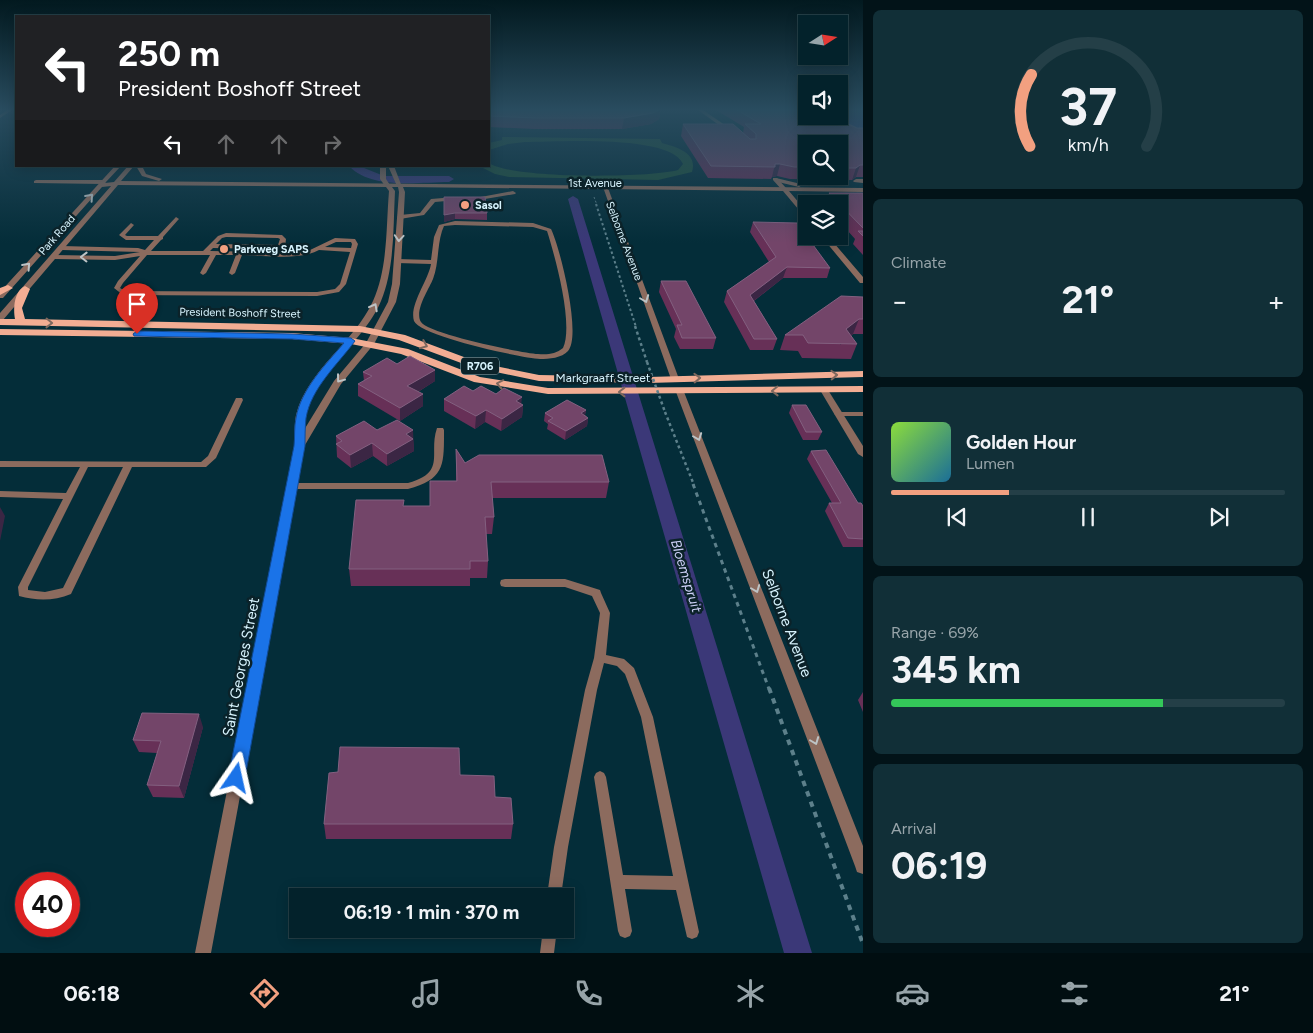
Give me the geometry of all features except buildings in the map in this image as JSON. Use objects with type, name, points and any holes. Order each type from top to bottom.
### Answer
[{"type":"main road","points":[[21,323],[17,308],[25,289]]},
{"type":"main road","name":"President Boshoff Street","points":[[0,322],[285,326],[360,329]]},
{"type":"main road","name":"Markgraaff Street","points":[[360,329],[419,343],[476,365],[538,378],[648,380],[863,374]]},
{"type":"main road","name":"President Boshoff Street","points":[[0,332],[292,336],[351,341]]},
{"type":"main road","points":[[0,341],[27,332]]},
{"type":"main road","name":"Markgraaff Street","points":[[351,341],[404,351],[478,380],[541,390],[680,392],[863,389]]},
{"type":"main road","points":[[804,376],[824,390]]},
{"type":"street","name":"Park Road","points":[[0,296],[117,167]]},
{"type":"street","name":"Park Road","points":[[0,318],[130,167]]},
{"type":"street","points":[[139,167],[140,171],[148,177],[180,184]]},
{"type":"street","points":[[383,168],[383,179],[389,188]]},
{"type":"street","points":[[392,168],[401,189]]},
{"type":"street","points":[[739,189],[776,180],[815,190]]},
{"type":"street","points":[[776,180],[798,206]]},
{"type":"street","name":"1st Avenue","points":[[101,184],[115,186],[389,188]]},
{"type":"street","name":"1st Avenue","points":[[115,186],[180,184],[389,188],[513,193],[739,189],[863,195]]},
{"type":"street","name":"Saint Georges Street","points":[[203,953],[300,446],[301,417],[304,406],[323,373],[351,341],[378,301],[384,282],[389,188]]},
{"type":"street","name":"1st Avenue","points":[[401,189],[786,192],[863,190]]},
{"type":"street","name":"Saint Georges Street","points":[[300,446],[337,383],[370,344],[392,302],[397,261],[401,189]]},
{"type":"street","name":"Selborne Avenue","points":[[606,191],[675,379]]},
{"type":"street","points":[[832,245],[863,281]]},
{"type":"street","points":[[824,390],[863,454]]},
{"type":"street","name":"Selborne Avenue","points":[[680,392],[863,866]]},
{"type":"lane","points":[[856,181],[863,181]]},
{"type":"lane","points":[[36,182],[101,184]]},
{"type":"lane","points":[[400,217],[422,214],[431,202],[437,199],[476,198],[513,193]]},
{"type":"lane","points":[[54,257],[124,258],[148,254],[309,253],[335,240],[346,238],[353,240],[356,244],[344,284],[337,291],[317,294],[123,293],[117,288],[120,282],[148,254],[176,219]]},
{"type":"lane","points":[[446,224],[533,225],[546,228],[551,236],[563,281],[569,327],[568,346],[563,352],[555,355],[534,356],[443,335],[422,327],[418,322],[416,312],[435,262],[436,240],[440,229],[446,224]]},
{"type":"lane","points":[[131,225],[122,235],[126,238],[161,238]]},
{"type":"lane","points":[[205,253],[220,237],[231,234],[280,236],[283,239],[279,254]]},
{"type":"lane","points":[[211,246],[282,247]]},
{"type":"lane","points":[[62,248],[138,250],[148,254]]},
{"type":"lane","points":[[319,249],[353,250]]},
{"type":"lane","points":[[203,273],[214,253]]},
{"type":"lane","points":[[232,273],[240,253]]},
{"type":"lane","points":[[397,261],[435,262]]},
{"type":"lane","points":[[0,464],[197,467],[207,464],[212,458],[239,400]]},
{"type":"lane","points":[[838,414],[863,414]]},
{"type":"lane","points":[[292,486],[408,486],[420,484],[436,471],[439,462],[440,430]]},
{"type":"lane","points":[[85,465],[23,587],[23,593],[30,595],[61,594],[67,591],[128,466]]},
{"type":"lane","points":[[0,494],[69,496]]},
{"type":"lane","points":[[505,583],[565,583],[596,593],[605,613],[600,658],[591,690],[561,846],[555,888]]},
{"type":"lane","points":[[600,658],[620,662],[634,678],[648,717],[692,932]]},
{"type":"lane","points":[[600,777],[625,931]]},
{"type":"lane","points":[[616,882],[682,882]]},
{"type":"lane","points":[[547,953],[549,938]]},
{"type":"path","points":[[593,193],[665,412],[704,511],[863,944]]},
{"type":"green space","points":[[674,154],[687,154],[692,160],[692,172],[658,180],[509,177],[495,174],[481,167],[490,167],[490,163],[524,172],[612,176],[662,173],[678,170],[683,164]]},
{"type":"waterway","name":"Bloemspruit","points":[[354,167],[372,176],[398,180],[449,179]]},
{"type":"waterway","name":"Bloemspruit","points":[[573,199],[798,953]]},
{"type":"place","name":"Sasol","points":[[465,205]]},
{"type":"place","name":"Parkweg SAPS","points":[[224,249]]},
{"type":"route","points":[[137,334],[292,336],[351,341],[323,373],[304,406],[301,417],[300,446],[236,778]]}]
